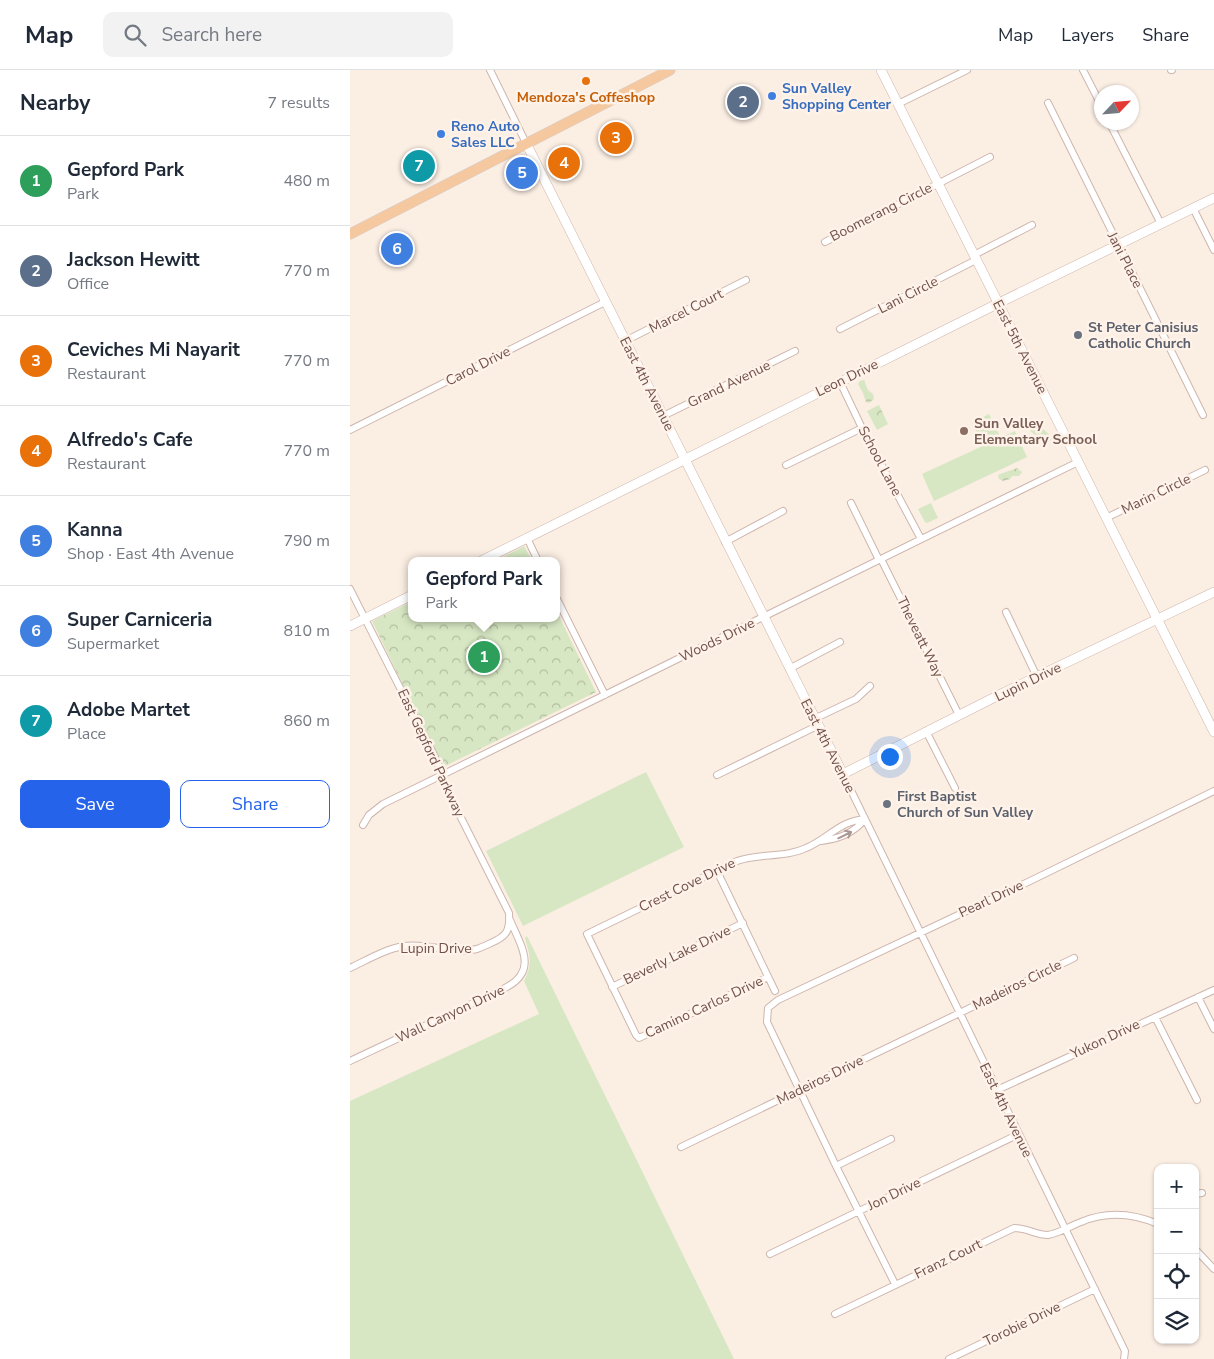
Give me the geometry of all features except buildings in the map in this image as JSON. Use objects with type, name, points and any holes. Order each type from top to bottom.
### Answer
[{"type":"main road","points":[[350,234],[670,70]]},
{"type":"street","points":[[490,70],[526,144]]},
{"type":"street","name":"East 5th Avenue","points":[[881,70],[1214,732]]},
{"type":"street","points":[[898,104],[967,70]]},
{"type":"street","points":[[1083,70],[1094,91]]},
{"type":"street","name":"Jani Place","points":[[1048,103],[1203,415]]},
{"type":"street","points":[[1113,130],[1161,224]]},
{"type":"street","name":"East 4th Avenue","points":[[526,144],[843,774],[1125,1351],[1124,1359]]},
{"type":"street","name":"Boomerang Circle","points":[[824,242],[990,157]]},
{"type":"street","name":"Leon Drive","points":[[489,557],[998,303],[1214,198]]},
{"type":"street","points":[[1193,208],[1214,250]]},
{"type":"street","name":"Lani Circle","points":[[840,329],[975,258],[1032,225]]},
{"type":"street","name":"Marcel Court","points":[[625,341],[746,280]]},
{"type":"street","name":"Carol Drive","points":[[350,430],[606,302]]},
{"type":"street","name":"Grand Avenue","points":[[663,416],[795,351]]},
{"type":"street","name":"School Lane","points":[[840,382],[862,428],[921,539]]},
{"type":"street","points":[[786,465],[862,428]]},
{"type":"street","name":"Woods Drive","points":[[364,824],[368,815],[383,804],[1078,462]]},
{"type":"street","name":"Marin Circle","points":[[1106,518],[1205,470]]},
{"type":"street","name":"Theveatt Way","points":[[851,503],[959,715]]},
{"type":"street","points":[[725,542],[783,511]]},
{"type":"street","points":[[527,538],[536,557]]},
{"type":"street","name":"East Gepford Parkway","points":[[350,589],[438,763],[440,776],[509,913],[510,919]]},
{"type":"street","name":"Lupin Drive","points":[[843,774],[926,731],[1214,592]]},
{"type":"street","points":[[350,626],[408,597]]},
{"type":"street","points":[[560,605],[605,695]]},
{"type":"street","points":[[1006,612],[1037,677]]},
{"type":"street","points":[[789,669],[840,642]]},
{"type":"street","points":[[717,775],[856,699],[870,686]]},
{"type":"street","points":[[926,731],[955,788]]},
{"type":"street","name":"Pearl Drive","points":[[800,1090],[767,1022],[768,1008],[778,1000],[1036,878],[1214,791]]},
{"type":"street","name":"Crest Cove Drive","points":[[612,987],[586,934],[743,858],[802,850],[821,841],[833,830],[853,820],[865,819]]},
{"type":"street","points":[[717,871],[775,991]]},
{"type":"street","name":"Lupin Drive","points":[[350,968],[386,951],[406,946],[455,950],[477,949],[502,938],[508,930],[510,919]]},
{"type":"street","name":"Wall Canyon Drive","points":[[350,1060],[503,990],[516,981],[524,970],[525,958],[510,919]]},
{"type":"street","name":"Beverly Lake Drive","points":[[612,987],[742,923]]},
{"type":"street","name":"Madeiros Circle","points":[[959,1013],[1074,958]]},
{"type":"street","name":"Camino Carlos Drive","points":[[612,987],[639,1038],[768,977]]},
{"type":"street","name":"Yukon Drive","points":[[997,1090],[1214,990]]},
{"type":"street","points":[[1198,998],[1214,1029]]},
{"type":"street","name":"Madeiros Drive","points":[[681,1147],[959,1013]]},
{"type":"street","points":[[1155,1017],[1196,1100]]},
{"type":"street","points":[[800,1090],[895,1284]]},
{"type":"street","name":"Jon Drive","points":[[770,1254],[1019,1134]]},
{"type":"street","points":[[836,1166],[892,1139]]},
{"type":"street","name":"Franz Court","points":[[834,1314],[1008,1230],[1021,1228],[1041,1235],[1048,1235],[1089,1219],[1112,1214],[1135,1216],[1154,1222]]},
{"type":"street","points":[[1199,1253],[1214,1269]]},
{"type":"street","name":"Torobie Drive","points":[[949,1359],[1095,1289]]},
{"type":"green space","points":[[864,380],[868,390],[873,394],[874,399],[869,403],[866,402],[858,384]]},
{"type":"green space","points":[[879,405],[888,424],[877,430],[867,411]]},
{"type":"green space","points":[[989,414],[1000,436],[982,444],[972,423]]},
{"type":"green space","points":[[1031,418],[1053,438],[1046,445],[1024,425]]},
{"type":"green space","points":[[1015,431],[1027,457],[934,501],[922,474]]},
{"type":"green space","points":[[1017,468],[1022,472],[1019,476],[1012,476],[1010,479],[1003,481],[999,479],[998,475]]},
{"type":"green space","points":[[931,503],[938,518],[927,523],[918,509]]},
{"type":"green space","points":[[524,546],[530,557],[503,557]]},
{"type":"green space","points":[[408,603],[408,622],[560,622],[560,618],[596,692],[443,767],[372,621]]},
{"type":"green space","points":[[646,772],[684,847],[523,926],[486,851]]},
{"type":"green space","points":[[527,936],[734,1359],[350,1359],[350,1101],[539,1014],[524,981],[530,964],[525,938]]},
{"type":"place","name":"Mendoza's Coffeshop","points":[[586,81]]},
{"type":"place","name":"Sun Valley Shopping Center","points":[[772,96]]},
{"type":"place","name":"Jackson Hewitt","points":[[743,102]]},
{"type":"place","name":"Reno Auto Sales LLC","points":[[441,134]]},
{"type":"place","name":"Ceviches Mi Nayarit","points":[[616,138]]},
{"type":"place","name":"Alfredo's Cafe","points":[[564,163]]},
{"type":"place","name":"Adobe Martet","points":[[419,166]]},
{"type":"place","name":"Kanna","points":[[522,173]]},
{"type":"place","name":"Super Carniceria","points":[[397,249]]},
{"type":"place","name":"St Peter Canisius Catholic Church","points":[[1078,335]]},
{"type":"place","name":"Sun Valley Elementary School","points":[[964,431]]},
{"type":"place","name":"Gepford Park","points":[[484,657]]},
{"type":"place","name":"First Baptist Church of Sun Valley","points":[[887,804]]}]
